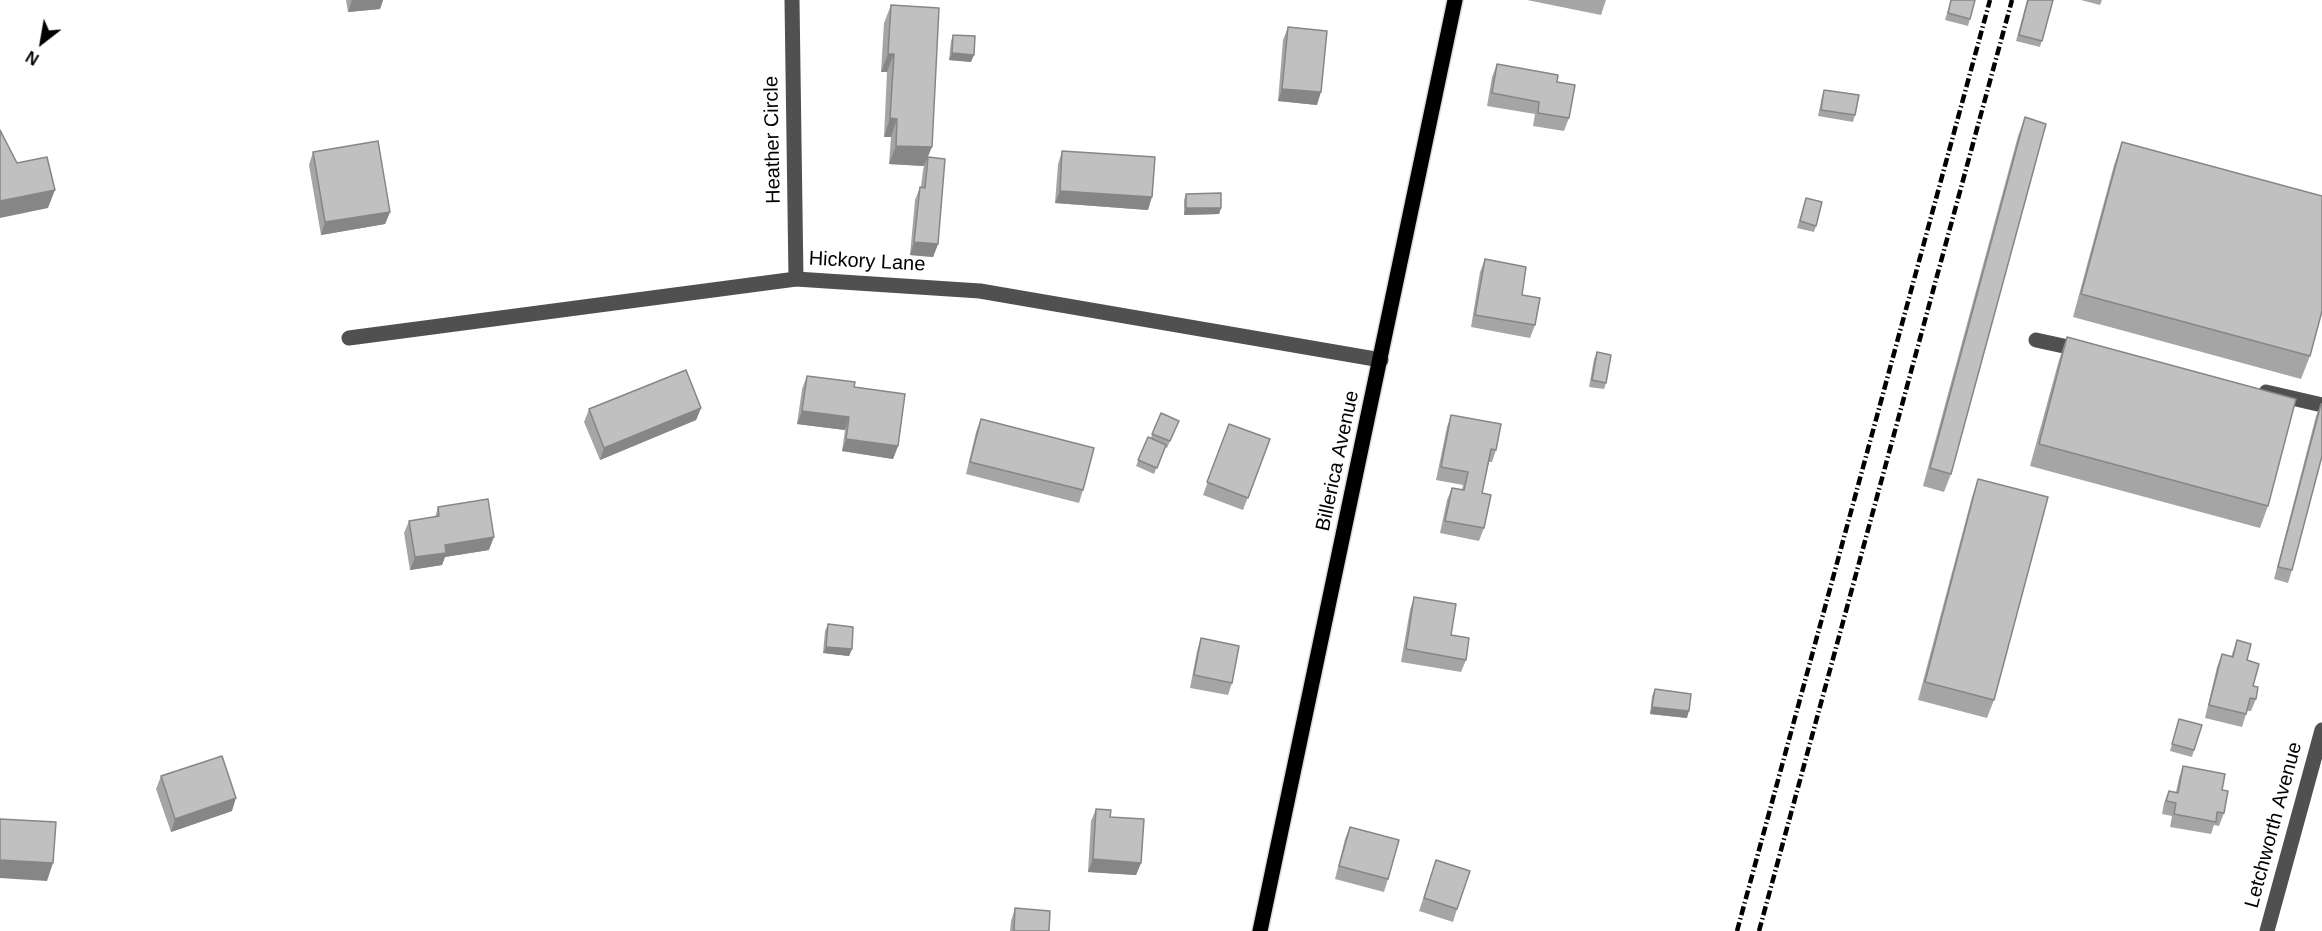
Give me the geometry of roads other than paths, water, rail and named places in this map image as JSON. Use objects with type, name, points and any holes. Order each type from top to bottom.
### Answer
[{"type":"main road","name":"Billerica Avenue","points":[[1260,931],[1455,0]]},
{"type":"street","name":"Heather Circle","points":[[792,0],[796,279]]},
{"type":"street","name":"Hickory Lane","points":[[349,338],[796,279],[980,291],[1381,360]]},
{"type":"street","points":[[2036,340],[2094,353]]},
{"type":"street","points":[[2253,389],[2322,405]]},
{"type":"street","name":"Letchworth Avenue","points":[[2266,931],[2322,730]]},
{"type":"railway","points":[[1737,931],[1990,0]]},
{"type":"railway","points":[[1759,931],[2012,0]]}]
